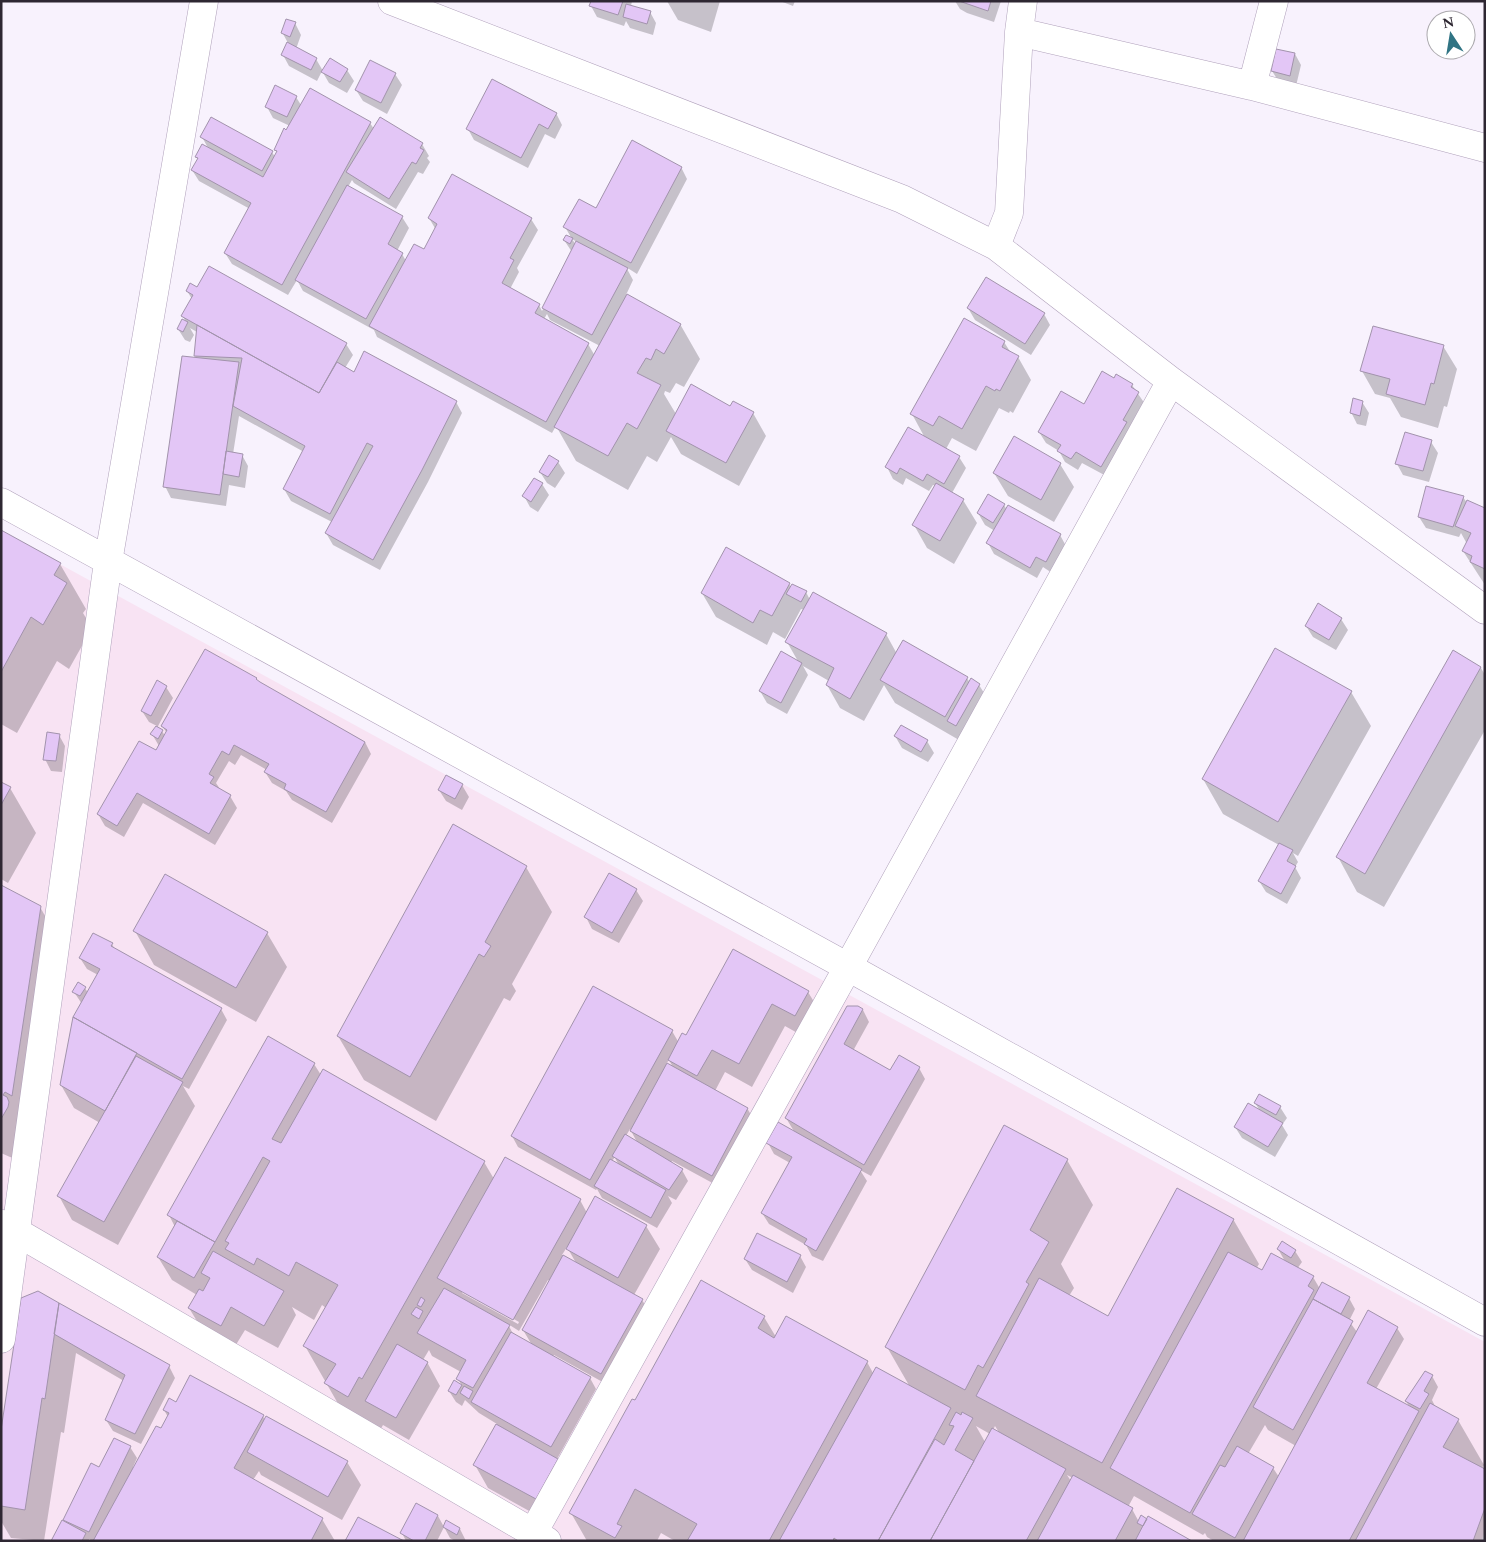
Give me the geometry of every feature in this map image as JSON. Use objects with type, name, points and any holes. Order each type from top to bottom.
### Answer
[{"type":"street","points":[[1,1339],[9,1228],[108,562],[204,1]]},
{"type":"street","points":[[392,1],[902,199],[996,246],[1171,381],[1485,610]]},
{"type":"street","points":[[996,246],[1009,213],[1019,32],[1023,1]]},
{"type":"street","points":[[1252,86],[1274,1]]},
{"type":"street","points":[[1019,32],[1252,86],[1485,148]]},
{"type":"street","points":[[9,1228],[540,1537],[848,967],[1171,381]]},
{"type":"street","points":[[1,502],[848,967],[1485,1322]]},
{"type":"shaded area","points":[[1,532],[1485,1342],[1485,1531],[1481,1541],[1,1541]]},
{"type":"building","points":[[591,1],[623,1],[618,15],[589,6]]},
{"type":"building","points":[[959,1],[991,1],[988,11]]},
{"type":"building","points":[[626,4],[651,11],[647,24],[623,17]]},
{"type":"building","points":[[286,19],[296,22],[290,37],[281,33]]},
{"type":"building","points":[[287,42],[317,58],[311,70],[281,55]]},
{"type":"building","points":[[1276,49],[1295,53],[1290,76],[1271,71]]},
{"type":"building","points":[[330,58],[348,69],[340,82],[321,72]]},
{"type":"building","points":[[370,60],[396,73],[381,103],[355,90]]},
{"type":"building","points":[[492,79],[557,113],[548,129],[539,124],[521,158],[466,129]]},
{"type":"building","points":[[275,85],[297,96],[287,117],[265,107]]},
{"type":"building","points":[[310,88],[371,122],[282,285],[224,253],[251,203],[191,170],[198,158],[195,157],[202,144],[263,177],[277,151],[274,150],[284,128],[286,130]]},
{"type":"building","points":[[211,117],[273,151],[262,171],[200,137]]},
{"type":"building","points":[[380,117],[423,143],[420,148],[424,150],[416,164],[412,162],[389,199],[346,172]]},
{"type":"building","points":[[632,140],[682,167],[631,263],[563,227],[579,199],[596,208]]},
{"type":"building","points":[[452,174],[532,218],[510,258],[514,260],[502,283],[540,304],[535,313],[589,343],[546,422],[369,326],[414,244],[424,249],[437,224],[428,218]]},
{"type":"building","points":[[347,185],[403,216],[388,244],[403,253],[366,319],[295,280]]},
{"type":"building","points":[[566,235],[573,238],[570,244],[563,240]]},
{"type":"building","points":[[576,241],[628,268],[592,335],[542,308]]},
{"type":"building","points":[[209,266],[347,343],[319,393],[181,316],[193,295],[186,291],[190,283],[197,287]]},
{"type":"building","points":[[986,277],[1045,313],[1025,344],[967,308]]},
{"type":"building","points":[[627,294],[681,324],[664,354],[656,349],[651,360],[646,358],[637,373],[661,385],[637,429],[627,423],[608,456],[554,427]]},
{"type":"building","points":[[964,318],[1005,341],[1002,347],[1019,356],[1000,391],[996,389],[995,391],[986,386],[962,429],[939,416],[933,426],[910,414]]},
{"type":"building","points":[[182,319],[188,322],[183,332],[177,329]]},
{"type":"building","points":[[197,325],[319,393],[337,362],[354,372],[364,351],[457,401],[373,560],[325,533],[373,446],[367,443],[330,514],[283,489],[305,446],[233,406],[242,358],[194,356]]},
{"type":"building","points":[[1373,326],[1444,345],[1434,384],[1431,383],[1425,405],[1386,394],[1390,379],[1360,371]]},
{"type":"building","points":[[182,356],[239,362],[220,495],[163,487]]},
{"type":"building","points":[[1102,371],[1114,378],[1116,374],[1133,384],[1131,387],[1139,392],[1123,420],[1127,422],[1101,467],[1076,452],[1071,459],[1057,451],[1061,445],[1038,432],[1061,391],[1084,404]]},
{"type":"building","points":[[691,384],[730,406],[733,401],[754,412],[726,463],[666,431]]},
{"type":"building","points":[[1353,398],[1363,401],[1360,416],[1350,413]]},
{"type":"building","points":[[908,427],[960,456],[944,484],[927,474],[923,481],[900,468],[897,474],[885,467]]},
{"type":"building","points":[[1405,432],[1432,440],[1423,471],[1395,464]]},
{"type":"building","points":[[1014,436],[1061,463],[1041,500],[993,473]]},
{"type":"building","points":[[226,451],[243,454],[239,477],[223,474]]},
{"type":"building","points":[[549,455],[559,461],[548,477],[539,472]]},
{"type":"building","points":[[534,478],[543,483],[531,502],[522,496]]},
{"type":"building","points":[[936,483],[964,499],[940,541],[912,525]]},
{"type":"building","points":[[1426,486],[1464,496],[1453,527],[1418,517]]},
{"type":"building","points":[[988,494],[1005,504],[993,523],[977,513]]},
{"type":"building","points":[[1467,500],[1485,508],[1485,569],[1470,562],[1472,556],[1462,551],[1471,533],[1455,526]]},
{"type":"building","points":[[1008,505],[1061,534],[1046,562],[1036,557],[1030,568],[986,543]]},
{"type":"building","points":[[1,530],[61,563],[54,575],[67,583],[43,625],[31,617],[1,672]]},
{"type":"building","points":[[726,547],[790,583],[772,616],[760,610],[753,623],[701,593]]},
{"type":"building","points":[[792,584],[807,591],[801,602],[786,594]]},
{"type":"building","points":[[813,592],[887,633],[850,699],[826,685],[834,668],[785,642]]},
{"type":"building","points":[[1318,603],[1342,618],[1329,640],[1305,626]]},
{"type":"building","points":[[903,640],[968,677],[945,717],[880,680]]},
{"type":"building","points":[[1275,648],[1352,691],[1278,822],[1202,779]]},
{"type":"building","points":[[205,649],[365,742],[326,812],[284,789],[286,784],[264,772],[269,764],[234,745],[229,755],[222,751],[209,774],[214,777],[210,783],[231,795],[209,834],[137,793],[117,826],[97,814],[139,741],[156,750],[167,730],[161,726]]},
{"type":"building","points":[[1453,650],[1481,667],[1365,874],[1336,857]]},
{"type":"building","points":[[781,651],[802,663],[781,703],[759,691]]},
{"type":"building","points":[[971,678],[980,684],[956,726],[947,721]]},
{"type":"building","points":[[157,680],[167,686],[151,716],[141,711]]},
{"type":"building","points":[[901,725],[928,740],[921,752],[894,736]]},
{"type":"building","points":[[156,726],[163,730],[158,739],[150,734]]},
{"type":"building","points":[[47,732],[60,734],[56,761],[43,760]]},
{"type":"building","points":[[446,775],[463,784],[455,799],[438,790]]},
{"type":"building","points":[[1,782],[11,787],[1,805]]},
{"type":"building","points":[[453,824],[527,866],[485,942],[491,946],[484,957],[479,954],[410,1077],[337,1036]]},
{"type":"building","points":[[1279,843],[1293,850],[1287,861],[1296,866],[1281,894],[1258,881]]},
{"type":"building","points":[[609,873],[637,889],[612,933],[584,917]]},
{"type":"building","points":[[165,874],[268,932],[236,988],[133,931]]},
{"type":"building","points":[[1,885],[41,906],[12,1096],[5,1092],[3,1095],[7,1097],[9,1102],[1,1119]]},
{"type":"building","points":[[93,933],[113,943],[111,946],[222,1008],[182,1079],[73,1017],[100,969],[79,958]]},
{"type":"building","points":[[733,949],[809,991],[795,1016],[772,1004],[739,1064],[712,1050],[697,1076],[668,1060],[682,1033],[686,1035]]},
{"type":"building","points":[[78,982],[86,987],[80,996],[72,992]]},
{"type":"building","points":[[593,986],[673,1030],[590,1180],[511,1136]]},
{"type":"building","points":[[847,1006],[858,1006],[863,1009],[844,1044],[890,1070],[899,1055],[920,1067],[864,1165],[785,1118]]},
{"type":"building","points":[[73,1017],[137,1053],[105,1111],[60,1085]]},
{"type":"building","points":[[268,1036],[315,1063],[272,1139],[281,1143],[323,1069],[485,1161],[362,1379],[359,1377],[348,1397],[324,1383],[336,1364],[303,1346],[338,1285],[296,1262],[289,1276],[257,1258],[254,1265],[225,1249],[229,1243],[225,1241],[270,1161],[263,1157],[215,1242],[167,1215]]},
{"type":"building","points":[[136,1056],[183,1082],[104,1222],[57,1196]]},
{"type":"building","points":[[667,1063],[748,1108],[712,1176],[630,1131]]},
{"type":"building","points":[[1259,1094],[1281,1106],[1276,1115],[1254,1103]]},
{"type":"building","points":[[1248,1103],[1283,1123],[1268,1147],[1234,1127]]},
{"type":"building","points":[[778,1122],[862,1169],[816,1251],[804,1244],[807,1239],[761,1213],[792,1157],[766,1143]]},
{"type":"building","points":[[1004,1125],[1068,1159],[1030,1230],[1049,1242],[1026,1282],[1029,1284],[983,1368],[978,1365],[965,1390],[885,1347]]},
{"type":"building","points":[[625,1134],[683,1169],[669,1190],[612,1156]]},
{"type":"building","points":[[505,1157],[581,1199],[513,1320],[437,1278]]},
{"type":"building","points":[[610,1159],[666,1190],[651,1218],[594,1186]]},
{"type":"building","points":[[1177,1188],[1234,1219],[1102,1463],[976,1396],[1039,1278],[1108,1316]]},
{"type":"building","points":[[595,1196],[647,1225],[618,1278],[566,1249]]},
{"type":"building","points":[[177,1221],[215,1242],[194,1278],[157,1257]]},
{"type":"building","points":[[757,1233],[801,1255],[787,1282],[744,1259]]},
{"type":"building","points":[[1282,1241],[1296,1250],[1291,1258],[1277,1249]]},
{"type":"building","points":[[213,1251],[284,1291],[264,1326],[231,1307],[221,1326],[188,1308],[199,1289],[203,1291],[210,1278],[201,1273]]},
{"type":"building","points":[[1228,1252],[1262,1270],[1271,1253],[1314,1276],[1308,1286],[1314,1290],[1190,1513],[1110,1468]]},
{"type":"building","points":[[563,1255],[643,1299],[601,1374],[522,1330]]},
{"type":"building","points":[[701,1280],[765,1316],[758,1328],[774,1338],[786,1316],[868,1361],[769,1541],[687,1541],[697,1524],[635,1489],[617,1524],[622,1526],[615,1538],[569,1513],[632,1399],[635,1400]]},
{"type":"building","points":[[1322,1282],[1350,1297],[1341,1314],[1313,1299]]},
{"type":"building","points":[[444,1288],[510,1325],[473,1388],[456,1379],[466,1360],[417,1333]]},
{"type":"building","points":[[38,1291],[59,1303],[45,1399],[42,1398],[25,1510],[1,1506],[1,1430],[21,1298]]},
{"type":"building","points":[[421,1297],[425,1300],[421,1307],[417,1305]]},
{"type":"building","points":[[1313,1299],[1353,1321],[1293,1430],[1253,1407]]},
{"type":"building","points":[[59,1303],[170,1365],[135,1434],[105,1420],[125,1375],[54,1334]]},
{"type":"building","points":[[416,1307],[423,1311],[419,1319],[411,1314]]},
{"type":"building","points":[[1368,1310],[1398,1327],[1367,1383],[1419,1411],[1349,1541],[1243,1541]]},
{"type":"building","points":[[511,1332],[591,1377],[551,1447],[471,1402]]},
{"type":"building","points":[[397,1344],[428,1362],[396,1418],[365,1401]]},
{"type":"building","points":[[876,1367],[951,1408],[878,1541],[838,1541],[834,1538],[833,1541],[779,1541]]},
{"type":"building","points":[[1425,1371],[1433,1375],[1424,1391],[1429,1394],[1420,1409],[1405,1401]]},
{"type":"building","points":[[190,1375],[264,1415],[234,1468],[323,1518],[311,1541],[93,1541],[156,1426],[161,1428],[169,1413],[163,1410],[169,1398],[176,1402]]},
{"type":"building","points":[[454,1380],[462,1385],[456,1395],[448,1391]]},
{"type":"building","points":[[464,1386],[473,1391],[469,1399],[460,1393]]},
{"type":"building","points":[[1430,1403],[1459,1419],[1443,1447],[1485,1469],[1485,1508],[1473,1541],[1355,1541]]},
{"type":"building","points":[[956,1412],[961,1415],[962,1412],[973,1418],[955,1450],[974,1461],[930,1541],[878,1541],[935,1439],[944,1445],[954,1426],[949,1425]]},
{"type":"building","points":[[266,1416],[348,1461],[328,1497],[247,1452]]},
{"type":"building","points":[[496,1424],[558,1459],[536,1499],[473,1465]]},
{"type":"building","points":[[992,1428],[1066,1469],[1026,1541],[930,1541]]},
{"type":"building","points":[[114,1438],[131,1446],[89,1532],[63,1520],[91,1463],[99,1467]]},
{"type":"building","points":[[1237,1446],[1274,1467],[1235,1538],[1192,1514],[1220,1465],[1225,1467]]},
{"type":"building","points":[[1073,1475],[1133,1508],[1115,1541],[1037,1541]]},
{"type":"building","points":[[416,1503],[438,1515],[425,1541],[414,1541],[400,1533]]},
{"type":"building","points":[[1141,1515],[1147,1519],[1143,1526],[1137,1523]]},
{"type":"building","points":[[1148,1516],[1192,1541],[1135,1541]]},
{"type":"building","points":[[358,1517],[404,1541],[345,1541]]},
{"type":"building","points":[[62,1520],[86,1533],[82,1541],[51,1541]]},
{"type":"building","points":[[446,1520],[460,1528],[457,1535],[443,1527]]}]
